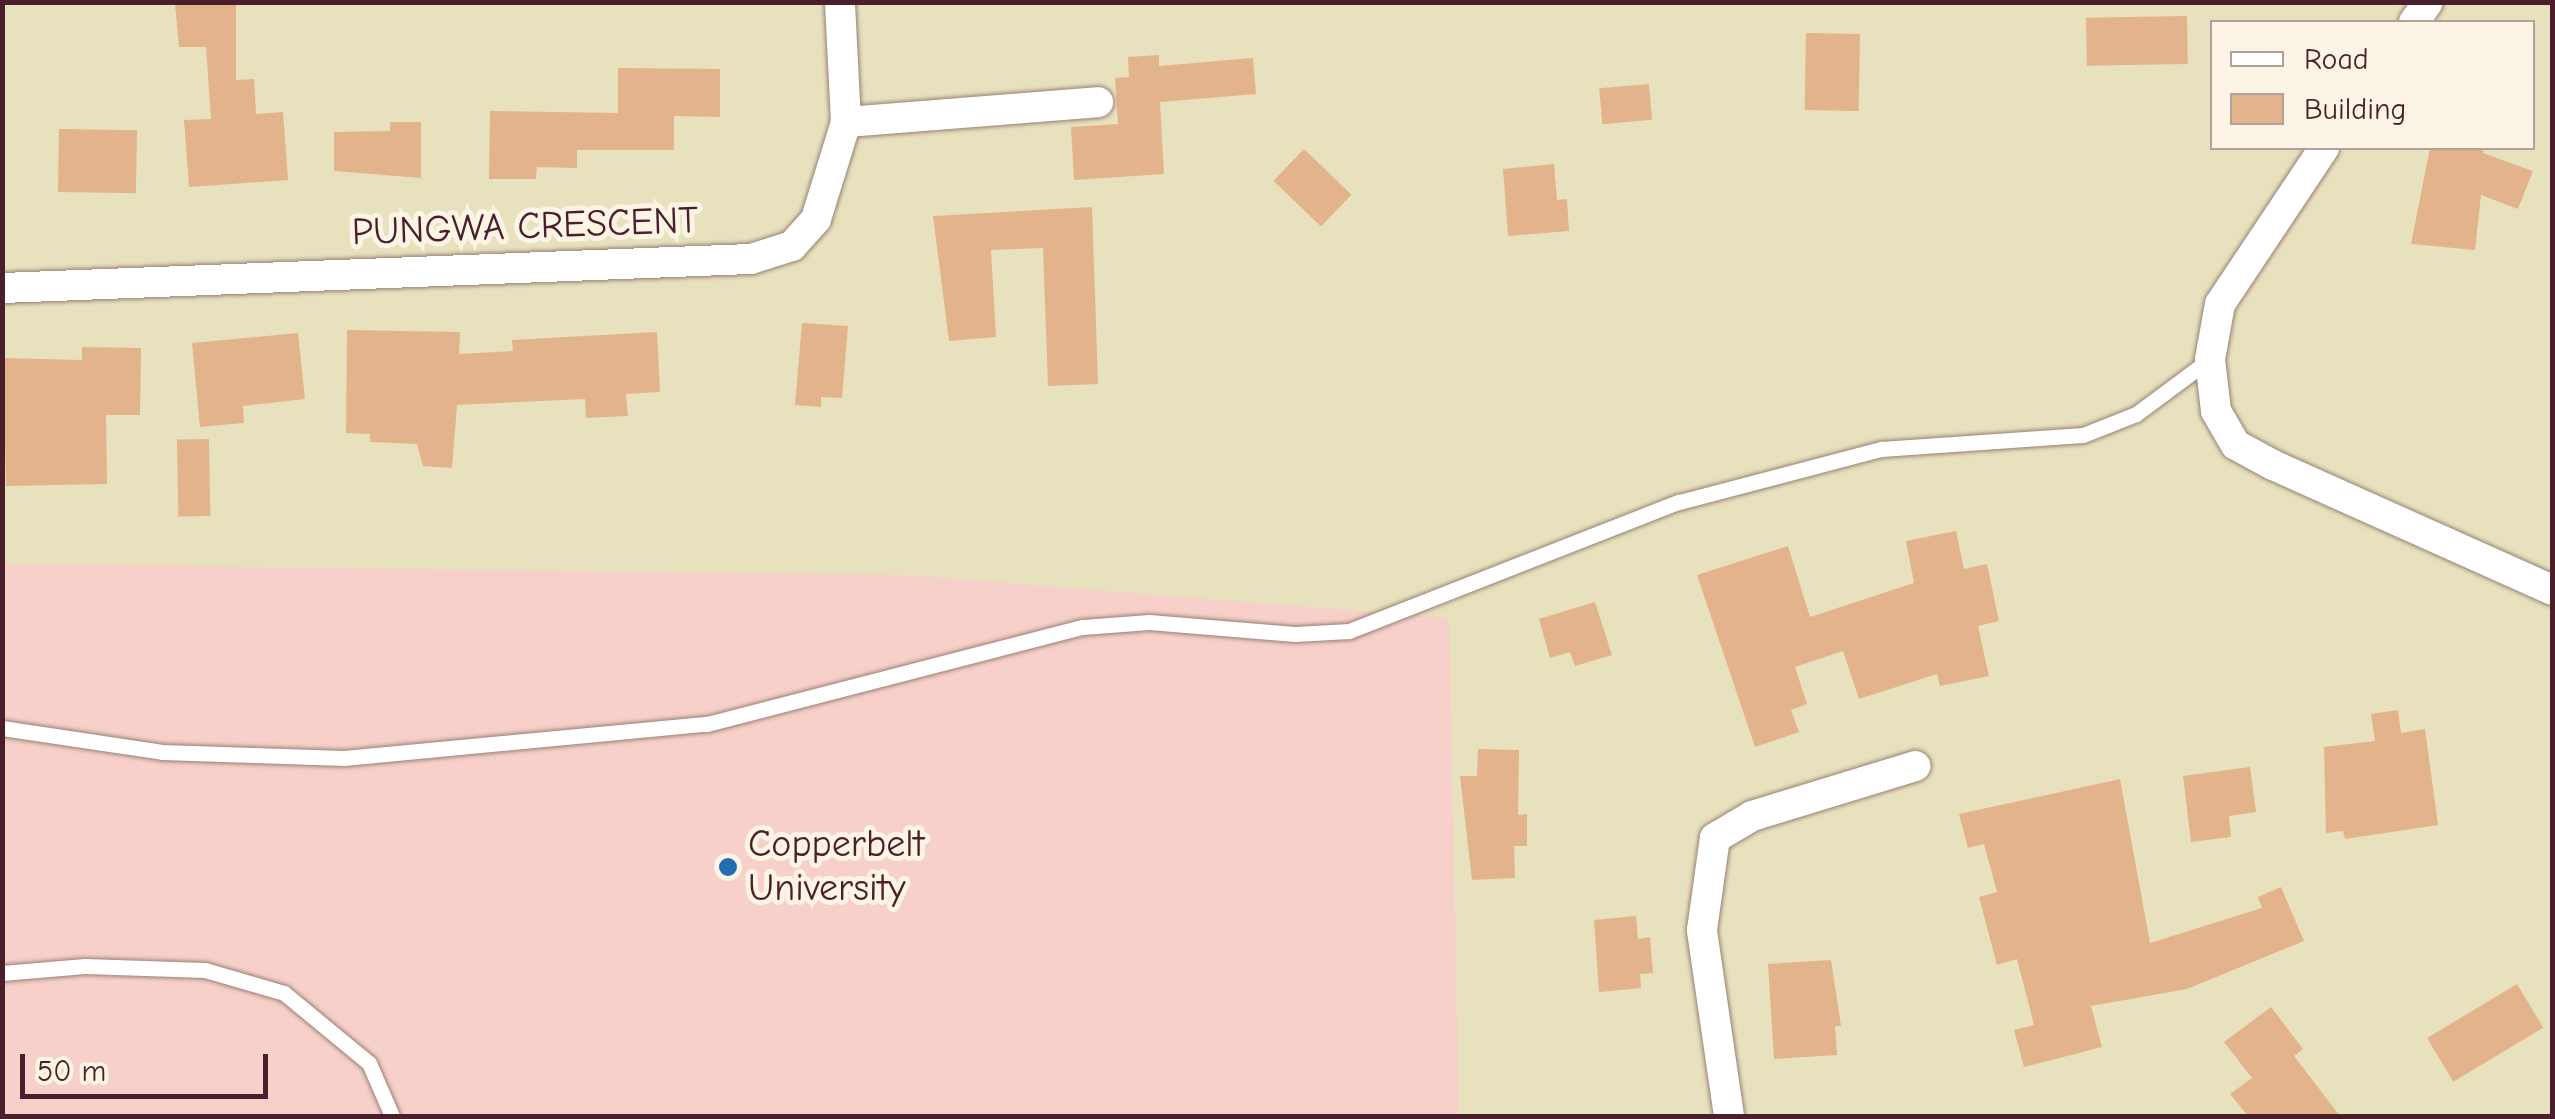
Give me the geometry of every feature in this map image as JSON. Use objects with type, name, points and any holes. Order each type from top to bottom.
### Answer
[{"type":"street","name":"PUNGWA CRESCENT","points":[[2,288],[751,258],[792,246],[816,219],[846,122],[840,2]]},
{"type":"street","points":[[846,122],[1098,102]]},
{"type":"street","points":[[2323,150],[2220,304],[2210,359],[2216,411],[2236,445],[2552,590]]},
{"type":"street","points":[[1728,1116],[1702,930],[1714,838],[1752,816],[1916,766]]},
{"type":"lane","points":[[2,728],[162,752],[362,756],[707,724],[1084,626],[1149,622],[1295,634],[1349,631],[1679,502],[1881,449],[2083,435],[2136,414],[2210,359]]},
{"type":"lane","points":[[2,973],[86,966],[204,970],[284,993],[369,1064],[392,1116]]},
{"type":"shaded area","name":"Copperbelt University","points":[[3,564],[906,575],[1449,618],[1459,1116],[3,1116]]},
{"type":"building","points":[[175,5],[236,5],[236,80],[254,79],[256,114],[283,112],[288,180],[189,187],[184,120],[211,119],[206,47],[179,47]]},
{"type":"building","points":[[2187,16],[2188,64],[2087,66],[2086,18]]},
{"type":"building","points":[[1806,33],[1860,34],[1859,111],[1805,110]]},
{"type":"building","points":[[1159,55],[1159,66],[1253,58],[1256,94],[1160,102],[1164,174],[1074,180],[1071,127],[1118,124],[1115,78],[1129,77],[1128,57]]},
{"type":"building","points":[[618,68],[720,69],[720,117],[674,116],[674,150],[577,150],[577,168],[537,167],[536,179],[489,179],[490,111],[618,113]]},
{"type":"building","points":[[1649,84],[1652,120],[1602,124],[1599,88]]},
{"type":"building","points":[[390,122],[421,122],[421,178],[334,171],[334,132],[390,131]]},
{"type":"building","points":[[59,129],[137,130],[136,193],[58,192]]},
{"type":"building","points":[[1304,149],[1351,195],[1321,226],[1273,181]]},
{"type":"building","points":[[2430,150],[2484,150],[2533,171],[2518,209],[2481,195],[2475,250],[2411,244]]},
{"type":"building","points":[[1554,164],[1557,200],[1567,199],[1569,231],[1508,236],[1503,169]]},
{"type":"building","points":[[1092,207],[1098,384],[1048,386],[1043,248],[991,250],[996,337],[949,341],[933,216]]},
{"type":"building","points":[[802,323],[848,326],[842,398],[821,397],[821,407],[795,405]]},
{"type":"building","points":[[347,330],[460,332],[459,354],[513,351],[512,340],[657,332],[660,392],[626,394],[628,416],[586,418],[585,399],[457,405],[452,468],[423,466],[417,444],[370,442],[370,434],[346,433]]},
{"type":"building","points":[[298,333],[305,399],[243,406],[244,423],[200,427],[192,343]]},
{"type":"building","points":[[82,347],[141,348],[140,415],[106,415],[107,484],[6,486],[3,358],[82,360]]},
{"type":"building","points":[[209,439],[210,516],[178,517],[177,440]]},
{"type":"building","points":[[1956,531],[1964,569],[1987,564],[1999,621],[1978,626],[1989,676],[1940,686],[1937,674],[1859,699],[1843,651],[1795,667],[1807,704],[1791,710],[1799,732],[1755,747],[1697,575],[1788,546],[1810,617],[1914,583],[1906,541]]},
{"type":"building","points":[[1595,602],[1612,655],[1575,666],[1570,652],[1550,658],[1539,619]]},
{"type":"building","points":[[2398,710],[2401,733],[2425,729],[2438,825],[2345,839],[2343,831],[2326,833],[2324,747],[2375,741],[2371,714]]},
{"type":"building","points":[[1478,749],[1519,750],[1518,815],[1527,814],[1527,846],[1514,846],[1515,878],[1472,880],[1460,776],[1477,776]]},
{"type":"building","points":[[2250,767],[2256,812],[2229,816],[2231,837],[2191,842],[2183,776]]},
{"type":"building","points":[[2120,779],[2150,943],[2262,908],[2258,897],[2281,887],[2304,941],[2187,989],[2091,1006],[2102,1047],[2024,1067],[2014,1030],[2034,1025],[2017,959],[1997,965],[1979,897],[1997,892],[1984,844],[1968,848],[1959,814]]},
{"type":"building","points":[[1636,916],[1638,939],[1650,937],[1653,973],[1640,974],[1641,988],[1599,992],[1594,920]]},
{"type":"building","points":[[1831,960],[1841,1026],[1835,1026],[1837,1055],[1774,1059],[1768,964]]},
{"type":"building","points":[[2517,984],[2543,1028],[2453,1082],[2427,1038]]},
{"type":"building","points":[[2271,1007],[2303,1049],[2294,1056],[2340,1116],[2248,1116],[2230,1094],[2252,1078],[2224,1042]]},
{"type":"place","name":"Copperbelt University","points":[[728,867]]}]
